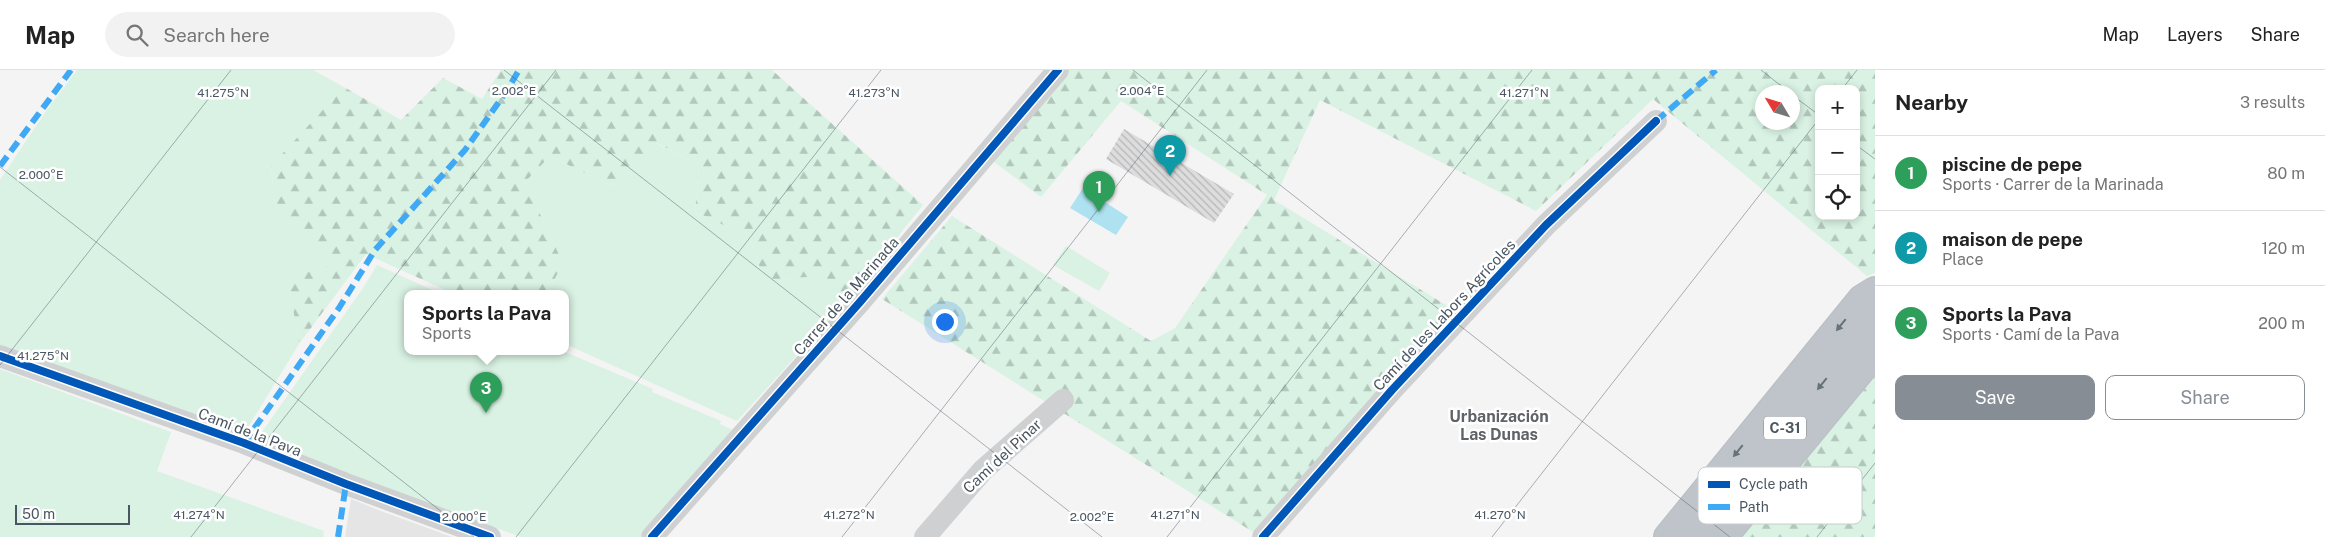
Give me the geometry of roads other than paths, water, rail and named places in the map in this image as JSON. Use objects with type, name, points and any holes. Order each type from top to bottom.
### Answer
[{"type":"highway","points":[[1725,467],[1862,299],[1875,291]]},
{"type":"highway","name":"C-31","points":[[1753,467],[1875,320]]},
{"type":"highway","name":"C-31","points":[[1781,467],[1875,354]]},
{"type":"highway","points":[[1668,537],[1698,500]]},
{"type":"highway","name":"C-31","points":[[1695,537],[1706,524]]},
{"type":"highway","name":"C-31","points":[[1723,537],[1734,524]]},
{"type":"street","name":"Carrer de la Marinada","points":[[652,537],[678,493],[860,302],[1058,70]]},
{"type":"street","name":"Camí de les Labors Agrícoles","points":[[1263,537],[1392,390],[1546,225],[1656,122]]},
{"type":"street","name":"Camí de la Pava","points":[[0,356],[244,443],[346,484],[490,537]]},
{"type":"street","name":"Camí del Pinar","points":[[925,537],[983,470],[1063,400]]},
{"type":"water","points":[[1083,188],[1128,217],[1116,235],[1070,208]]},
{"type":"place","name":"maison de pepe","points":[[1170,176]]},
{"type":"place","name":"piscine de pepe","points":[[1099,212]]},
{"type":"place","name":"Sports la Pava","points":[[486,413]]},
{"type":"district","name":"Urbanización Las Dunas","points":[[1499,425]]}]
